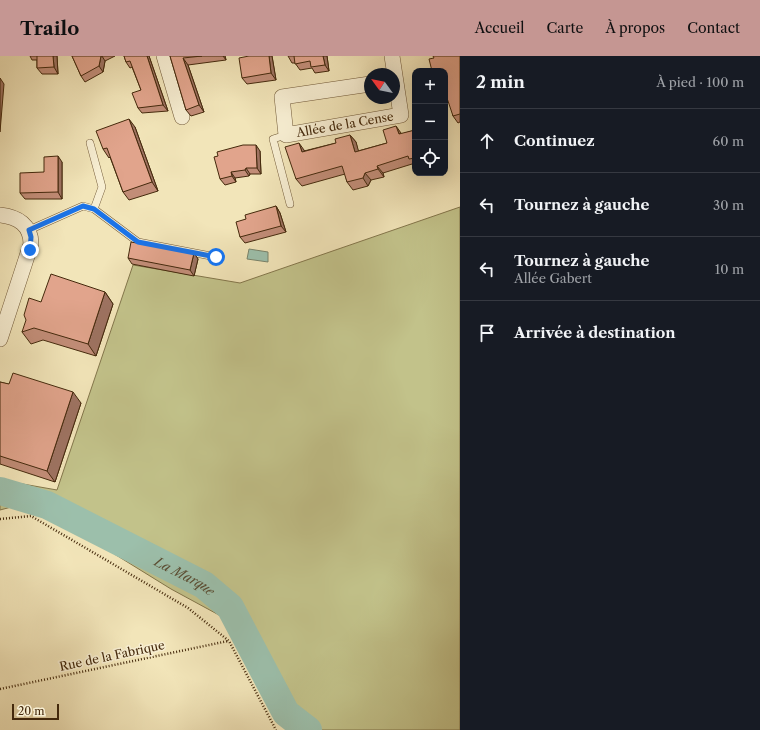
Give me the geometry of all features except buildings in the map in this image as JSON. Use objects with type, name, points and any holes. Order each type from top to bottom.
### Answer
[{"type":"street","points":[[164,56],[182,117]]},
{"type":"street","name":"Allée de la Cense","points":[[392,56],[393,68]]},
{"type":"street","name":"Allée de la Cense","points":[[364,85],[282,96],[286,135],[401,115],[399,104]]},
{"type":"street","points":[[0,215],[12,216],[18,219],[29,230],[31,237],[30,250],[0,339]]},
{"type":"lane","points":[[286,135],[273,139],[290,204]]},
{"type":"lane","points":[[90,143],[102,187],[94,209]]},
{"type":"lane","points":[[29,230],[83,206],[94,209],[138,242],[216,257]]},
{"type":"path","points":[[0,518],[31,516],[188,608],[228,641],[276,730]]},
{"type":"path","name":"Rue de la Fabrique","points":[[0,690],[228,641]]},
{"type":"green space","points":[[460,207],[460,730],[291,730],[275,714],[230,621],[171,589],[82,534],[19,505],[0,510],[0,480],[57,490],[133,265],[240,283]]},
{"type":"shaded area","points":[[249,249],[268,252],[268,262],[247,259]]},
{"type":"waterway","name":"La Marque","points":[[0,491],[47,505],[204,585],[230,607],[286,713],[308,730]]},
{"type":"route","points":[[30,250],[31,237],[29,230],[83,206],[94,209],[138,242],[216,257]]}]
